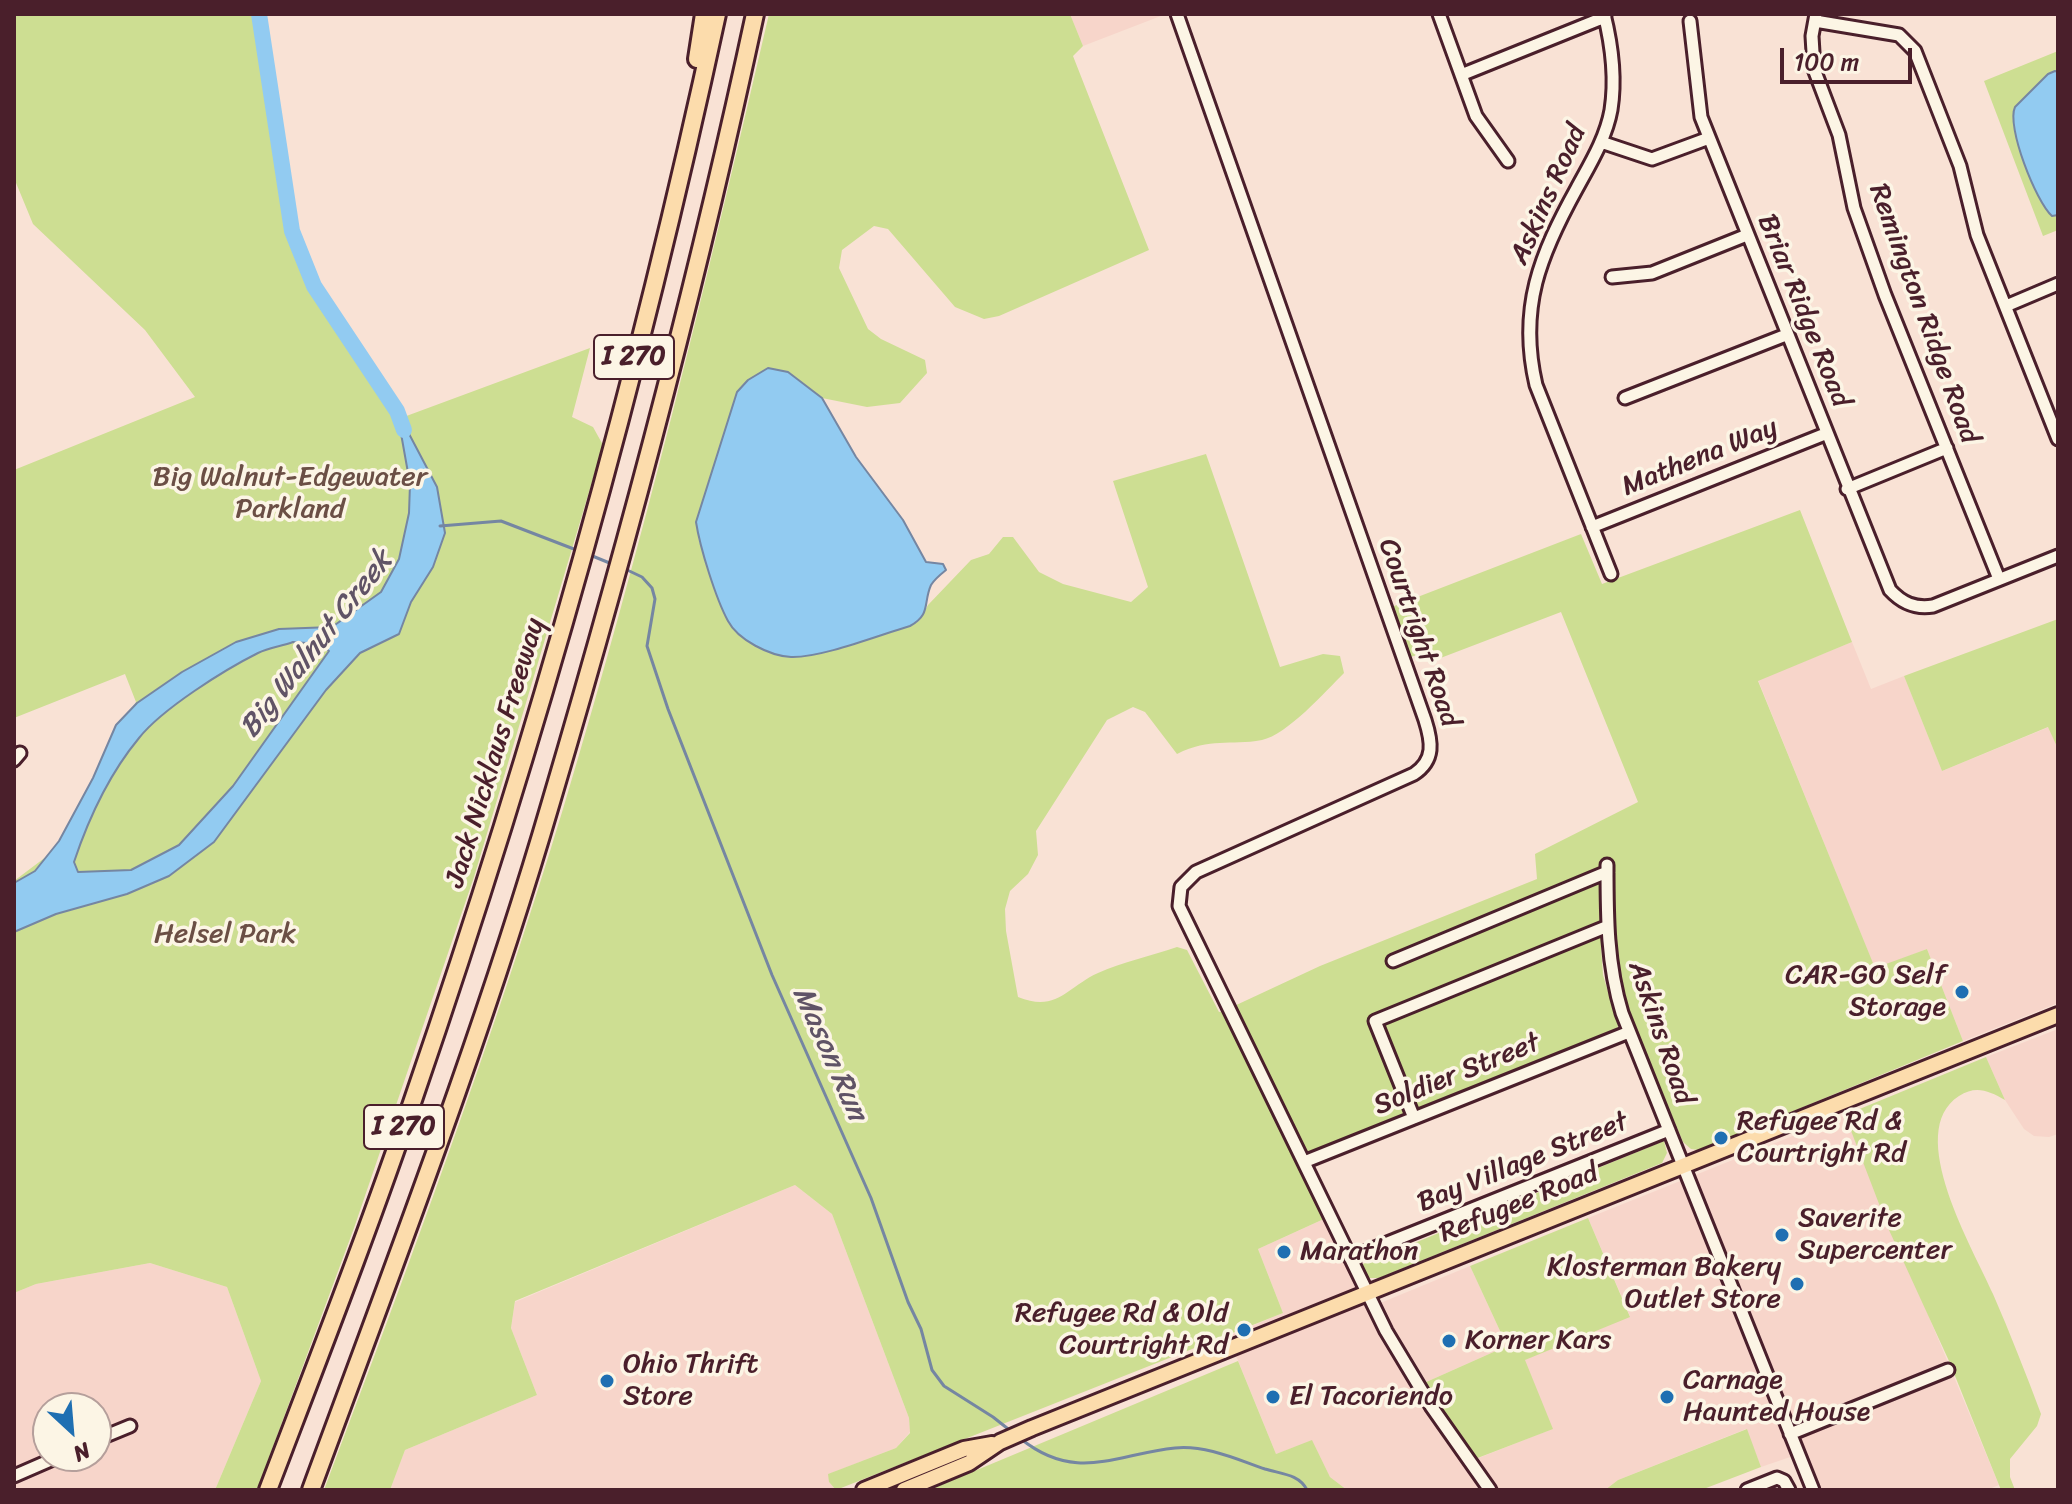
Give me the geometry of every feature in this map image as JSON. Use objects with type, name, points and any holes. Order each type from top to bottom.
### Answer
[{"type":"highway","points":[[680,180],[704,14]]},
{"type":"highway","name":"Jack Nicklaus Freeway","points":[[268,1490],[350,1277],[413,1100],[502,828],[588,534],[680,180],[717,14]]},
{"type":"highway","name":"I 270","points":[[311,1490],[435,1154],[551,803],[614,586],[703,246],[755,14]]},
{"type":"main road","name":"Refugee Road","points":[[864,1490],[964,1449],[1010,1438],[2058,1015]]},
{"type":"main road","name":"Refugee Road","points":[[904,1490],[969,1463],[1010,1438]]},
{"type":"street","name":"Courtright Road","points":[[1177,14],[1431,740],[1428,760],[1414,774],[1196,872],[1185,880],[1179,894],[1180,910],[1386,1331],[1431,1406],[1490,1490]]},
{"type":"street","points":[[1439,14],[1476,116],[1508,161]]},
{"type":"street","points":[[1461,75],[1605,16]]},
{"type":"street","name":"Askins Road","points":[[1605,16],[1614,80],[1611,112],[1601,142],[1542,260],[1532,295],[1528,326],[1536,385],[1611,574]]},
{"type":"street","points":[[1815,18],[1899,35],[1915,51],[1960,166],[1977,235],[2058,439]]},
{"type":"street","name":"Remington Ridge Road","points":[[1815,18],[1812,36],[1814,69],[1839,135],[1854,208],[1999,579]]},
{"type":"street","name":"Briar Ridge Road","points":[[1690,21],[1699,104],[1709,138],[1890,590],[1908,604],[1933,606],[1999,579]]},
{"type":"street","points":[[1601,142],[1652,159],[1709,138]]},
{"type":"street","points":[[1612,277],[1652,273],[1747,235]]},
{"type":"street","points":[[2006,306],[2058,284]]},
{"type":"street","points":[[1625,398],[1786,335]]},
{"type":"street","name":"Mathena Way","points":[[1592,527],[1825,434]]},
{"type":"street","points":[[1847,489],[1947,448]]},
{"type":"street","points":[[1999,579],[2058,556]]},
{"type":"street","name":"Askins Road","points":[[1393,961],[1607,869],[1612,981],[1629,1032],[1683,1166]]},
{"type":"street","points":[[1414,1118],[1375,1021],[1608,926]]},
{"type":"street","name":"Soldier Street","points":[[1304,1162],[1629,1032]]},
{"type":"street","name":"Bay Village Street","points":[[1350,1258],[1669,1130]]},
{"type":"street","points":[[1683,1166],[1813,1490]]},
{"type":"street","points":[[1790,1434],[1948,1370]]},
{"type":"street","points":[[112,1433],[130,1426]]},
{"type":"street","points":[[1747,1490],[1777,1478],[1784,1481],[1789,1490]]},
{"type":"shaded area","points":[[1070,14],[1166,14],[1083,46]]},
{"type":"shaded area","points":[[1852,642],[1871,689],[1904,676],[1942,771],[2049,727],[2058,749],[2058,1003],[1963,1041],[1927,949],[1875,969],[1758,680]]},
{"type":"shaded area","points":[[2058,1029],[2058,1134],[2034,1136],[2024,1129],[2005,1100],[1986,1057]]},
{"type":"shaded area","points":[[1845,1115],[1999,1485],[1987,1490],[1814,1490],[1799,1454],[1761,1467],[1746,1429],[1618,1480],[1605,1490],[1347,1490],[1330,1477],[1312,1441],[1276,1454],[1228,1336],[1283,1313],[1258,1249],[1326,1218],[1367,1278],[1378,1304],[1470,1266],[1507,1346],[1424,1383],[1476,1459],[1552,1429],[1524,1360],[1630,1316],[1588,1218]]},
{"type":"shaded area","points":[[795,1185],[832,1214],[909,1418],[910,1432],[896,1448],[829,1474],[829,1482],[836,1490],[390,1490],[405,1450],[537,1395],[511,1328],[515,1302]]},
{"type":"shaded area","points":[[150,1263],[227,1287],[261,1381],[215,1490],[14,1490],[14,1293],[36,1284]]},
{"type":"green space","points":[[14,14],[259,14],[292,231],[314,286],[401,418],[590,348],[572,417],[593,427],[603,445],[474,877],[354,1228],[257,1490],[215,1490],[261,1381],[227,1287],[150,1263],[36,1284],[14,1293],[14,881],[63,844],[136,702],[125,674],[14,718],[14,470],[195,397],[145,330],[33,224],[14,178]]},
{"type":"green space","points":[[769,14],[1070,14],[1083,46],[1073,56],[1149,250],[999,316],[984,319],[955,307],[888,229],[874,226],[842,250],[839,268],[868,329],[881,339],[925,360],[927,373],[900,403],[867,407],[822,398],[788,372],[696,522],[699,541],[729,624],[790,657],[829,650],[910,626],[919,621],[928,605],[971,560],[989,554],[1003,537],[1013,537],[1039,572],[1063,584],[1131,602],[1148,587],[1113,481],[1206,454],[1280,667],[1323,654],[1340,656],[1344,673],[1283,730],[1262,740],[1200,745],[1177,754],[1145,712],[1133,707],[1107,720],[1036,831],[1038,855],[1028,874],[1010,891],[1005,909],[1006,931],[1018,997],[1031,1001],[1052,1000],[1098,973],[1117,966],[1177,947],[1187,950],[1219,1012],[1224,1011],[1326,1218],[1258,1249],[1283,1313],[836,1490],[829,1482],[828,1474],[896,1448],[910,1433],[909,1418],[832,1214],[795,1185],[515,1301],[511,1328],[537,1395],[405,1450],[390,1490],[324,1490],[479,1067],[563,809],[620,612],[672,413]]},
{"type":"green space","points":[[2058,51],[2058,230],[2043,236],[1984,81]]},
{"type":"green space","points":[[1800,510],[1852,642],[1758,681],[1875,968],[1927,949],[1963,1041],[1699,1150],[1691,1149],[1683,1142],[1632,1021],[1622,989],[1615,948],[1601,946],[1603,975],[1618,1025],[1617,1031],[1309,1154],[1304,1152],[1232,1007],[1320,966],[1537,879],[1535,854],[1638,802],[1561,612],[1430,662],[1424,653],[1407,658],[1389,608],[1581,534],[1602,584]]},
{"type":"green space","points":[[2058,619],[2058,749],[2048,727],[1942,771],[1904,676]]},
{"type":"green space","points":[[1986,1057],[2005,1100],[1982,1090],[1959,1096],[1944,1113],[1938,1136],[1940,1163],[1959,1222],[1999,1309],[2041,1414],[2037,1426],[2010,1459],[2010,1477],[2015,1490],[2001,1490],[1949,1361],[1889,1230],[1845,1115]]},
{"type":"green space","points":[[1664,1141],[1667,1153],[1662,1163],[1379,1278],[1367,1278],[1358,1266]]},
{"type":"green space","points":[[1588,1218],[1630,1317],[1525,1360],[1553,1429],[1475,1459],[1424,1383],[1507,1346],[1470,1266]]},
{"type":"green space","points":[[1238,1361],[1276,1454],[1312,1440],[1330,1477],[1347,1490],[929,1490]]},
{"type":"green space","points":[[1747,1429],[1761,1467],[1701,1490],[1605,1490],[1618,1480]]},
{"type":"water","points":[[2058,72],[2058,215],[2052,216],[2038,196],[2024,163],[2013,117],[2015,107],[2048,74]]},
{"type":"water","points":[[768,368],[788,372],[822,398],[856,457],[903,520],[926,562],[943,564],[946,570],[931,585],[924,613],[910,626],[834,650],[791,657],[755,646],[728,621],[709,573],[696,522],[737,392],[748,380]]},
{"type":"water","points":[[397,411],[437,487],[445,533],[433,567],[411,602],[399,634],[360,653],[326,690],[214,842],[169,876],[127,894],[56,914],[14,932],[14,883],[35,871],[59,841],[93,778],[116,725],[137,703],[182,672],[236,642],[279,629],[332,627],[381,592],[399,559],[409,513],[410,484]],"holes":[[[293,642],[320,644],[329,651],[233,786],[179,845],[131,870],[78,872],[74,862],[101,797],[128,752],[149,727],[194,691],[258,653]]]},
{"type":"waterway","name":"Big Walnut Creek","points":[[259,14],[292,231],[314,286],[397,411],[404,430]]},
{"type":"waterway","name":"Mason Run","points":[[440,526],[501,521],[579,551]]},
{"type":"waterway","name":"Mason Run","points":[[590,555],[612,564]]},
{"type":"waterway","name":"Mason Run","points":[[623,568],[642,577],[652,588],[655,599],[647,646],[668,709],[772,975],[871,1198],[908,1302],[921,1329],[932,1370],[944,1386],[1012,1432]]},
{"type":"waterway","name":"Mason Run","points":[[1021,1439],[1041,1452],[1078,1463],[1175,1448],[1198,1449],[1289,1475],[1307,1490]]},
{"type":"place","name":"CAR-GO Self Storage","points":[[1962,992]]},
{"type":"place","name":"Refugee Rd & Courtright Rd","points":[[1721,1138]]},
{"type":"place","name":"Saverite Supercenter","points":[[1782,1235]]},
{"type":"place","name":"Marathon","points":[[1284,1252]]},
{"type":"place","name":"Klosterman Bakery Outlet Store","points":[[1797,1284]]},
{"type":"place","name":"Refugee Rd & Old Courtright Rd","points":[[1244,1330]]},
{"type":"place","name":"Korner Kars","points":[[1449,1341]]},
{"type":"place","name":"Ohio Thrift Store","points":[[607,1381]]},
{"type":"place","name":"El Tacoriendo","points":[[1273,1397]]},
{"type":"place","name":"Carnage Haunted House","points":[[1667,1397]]},
{"type":"park label","name":"Big Walnut-Edgewater Parkland","points":[[290,494]]},
{"type":"park label","name":"Helsel Park","points":[[225,935]]}]
